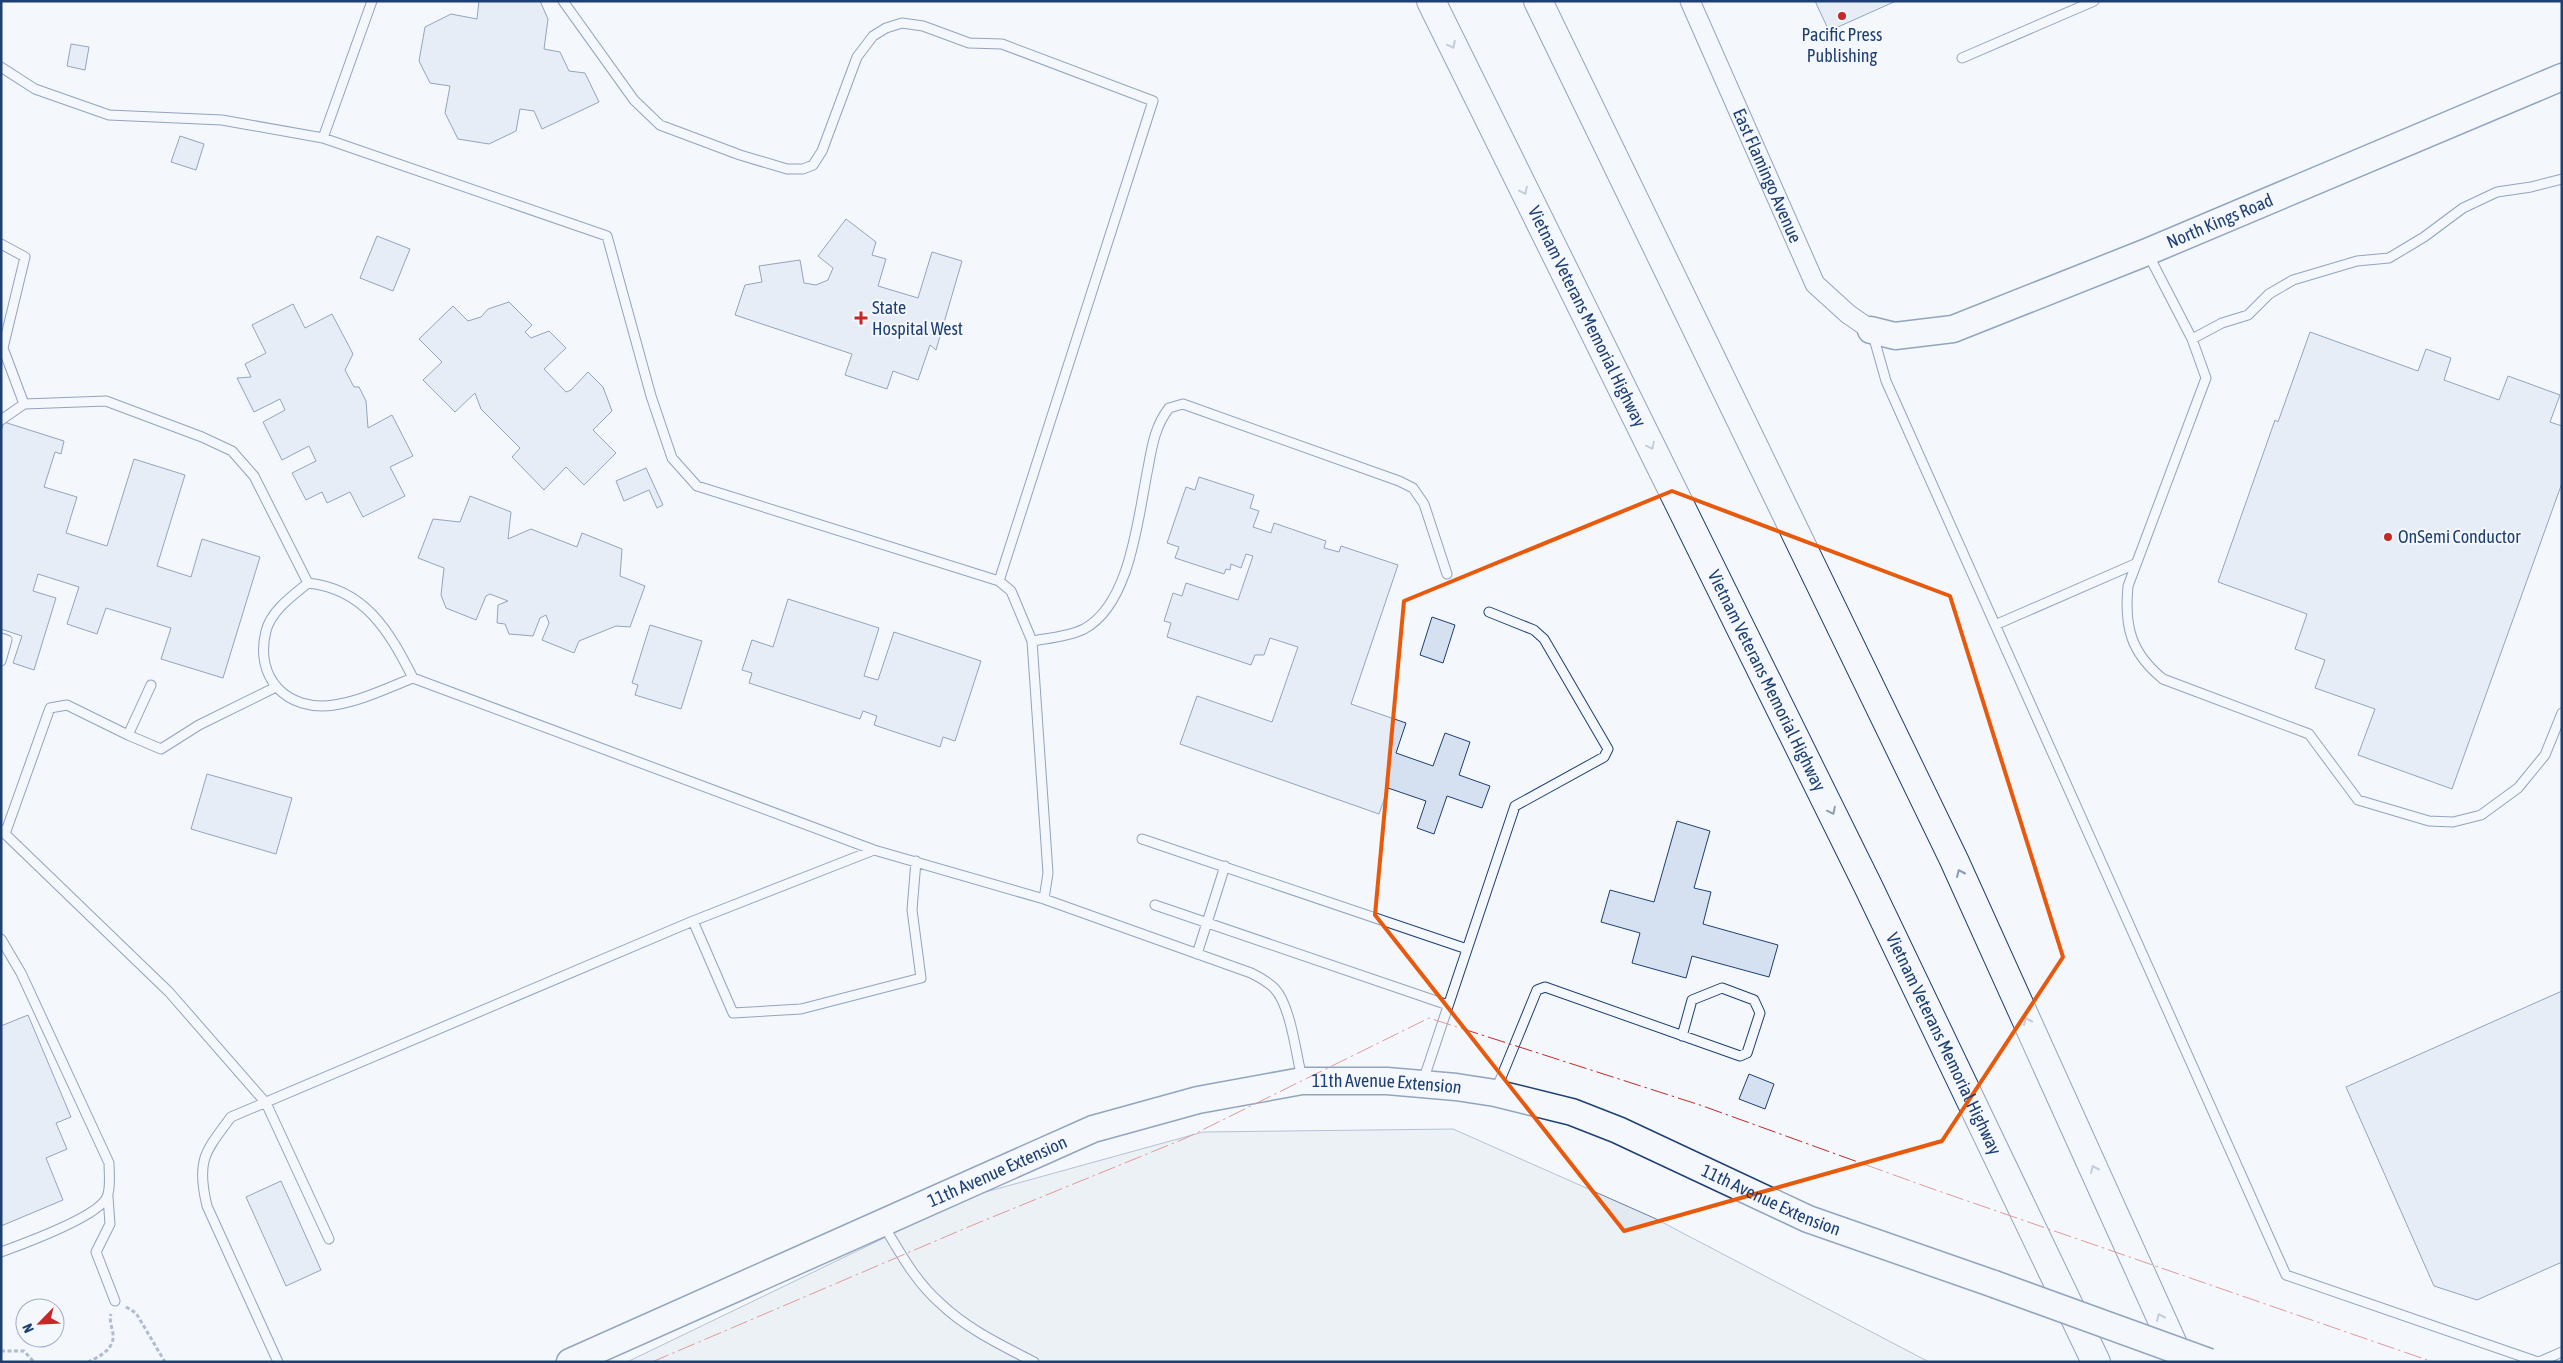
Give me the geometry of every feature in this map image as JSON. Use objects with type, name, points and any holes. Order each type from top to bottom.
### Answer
[{"type":"highway","name":"Vietnam Veterans Memorial Highway","points":[[1431,1],[1868,886],[2096,1362]]},
{"type":"highway","points":[[1538,1],[1954,860],[2180,1362]]},
{"type":"street","name":"East Flamingo Avenue","points":[[1690,1],[1815,284],[1848,314],[1871,330]]},
{"type":"street","name":"North Kings Road","points":[[1871,330],[1895,336],[1953,329],[2147,252],[2562,77]]},
{"type":"street","name":"11th Avenue Extension","points":[[570,1362],[1093,1129],[1198,1100],[1302,1081],[1422,1084],[1495,1093],[1572,1112],[1618,1130],[1808,1219],[2209,1362]]},
{"type":"lane","points":[[323,138],[372,1]]},
{"type":"lane","points":[[563,1],[634,100],[660,125],[740,155],[787,169],[803,169],[813,165],[822,151],[857,57],[873,36],[886,28],[902,23],[923,26],[969,43],[1002,44],[1153,101],[999,581]]},
{"type":"lane","points":[[1962,58],[2094,1]]},
{"type":"lane","points":[[1,67],[35,89],[109,115],[222,120],[323,138],[607,236],[651,396],[672,458],[697,486],[999,581],[1011,591],[1032,641],[1048,873],[1044,899]]},
{"type":"lane","points":[[2192,339],[2222,323],[2248,315],[2269,294],[2293,280],[2357,261],[2390,258],[2424,237],[2463,208],[2497,192],[2531,187],[2562,179]]},
{"type":"lane","points":[[1,244],[25,257],[3,348],[24,404]]},
{"type":"lane","points":[[2147,252],[2192,339],[2206,378],[2128,586],[2126,607],[2132,640],[2147,667],[2163,680],[2309,734],[2358,800],[2429,822],[2453,822],[2481,815],[2518,788],[2545,755],[2562,713]]},
{"type":"lane","points":[[1871,330],[1886,381],[2286,1275],[2539,1362],[2562,1352]]},
{"type":"lane","points":[[1,420],[24,404],[106,402],[202,437],[232,451],[254,476],[308,583]]},
{"type":"lane","points":[[1032,641],[1082,630],[1103,616],[1113,602],[1130,554],[1156,431],[1161,418],[1170,408],[1183,404],[1399,481],[1413,488],[1424,504],[1446,574]]},
{"type":"lane","points":[[1995,626],[2135,564]]},
{"type":"lane","points":[[413,678],[364,698],[332,705],[303,704],[282,694],[269,679],[264,655],[266,630],[279,608],[308,583],[325,585],[353,598],[374,615],[394,641],[413,678],[874,850],[1044,899],[1251,973],[1275,989],[1284,1003],[1302,1081]]},
{"type":"lane","points":[[1422,1084],[1515,806],[1604,757],[1608,749],[1544,638],[1534,630],[1489,612]]},
{"type":"lane","points":[[1,638],[7,640],[1,661]]},
{"type":"lane","points":[[128,735],[152,685]]},
{"type":"lane","points":[[276,687],[200,725],[161,749],[128,735],[67,704],[50,708],[3,832],[169,992],[266,1103],[329,1239]]},
{"type":"lane","points":[[1142,839],[1467,949]]},
{"type":"lane","points":[[278,1362],[207,1206],[202,1184],[204,1154],[231,1117],[693,921],[874,850]]},
{"type":"lane","points":[[693,921],[733,1013],[801,1008],[922,978],[912,910],[916,861]]},
{"type":"lane","points":[[1197,954],[1225,866]]},
{"type":"lane","points":[[1155,905],[1448,1005]]},
{"type":"lane","points":[[1,939],[21,973],[109,1163],[108,1197],[110,1224],[96,1252],[115,1301]]},
{"type":"lane","points":[[1495,1093],[1537,990],[1540,988],[1545,987],[1682,1036],[1740,1056],[1747,1053],[1760,1013],[1754,1000],[1722,988],[1692,1000],[1682,1036]]},
{"type":"lane","points":[[1,1252],[35,1239],[98,1209],[108,1197]]},
{"type":"lane","points":[[881,1222],[906,1264],[940,1303],[987,1338],[1034,1362]]},
{"type":"path","points":[[88,1362],[101,1356],[111,1346],[114,1337],[110,1317],[115,1301],[136,1313],[165,1362]]},
{"type":"path","points":[[1,1351],[24,1351],[34,1362]]},
{"type":"highlighted area","points":[[1672,491],[1950,596],[2063,957],[1942,1141],[1624,1231],[1375,915],[1404,601]]},
{"type":"shaded area","points":[[1453,1129],[1654,1218],[1929,1362],[627,1362],[971,1196],[1203,1132]]},
{"type":"building","points":[[479,1],[540,1],[548,19],[544,49],[560,52],[569,71],[585,73],[599,102],[542,129],[534,111],[520,109],[516,131],[489,144],[458,139],[445,113],[450,86],[430,83],[419,61],[425,27],[451,14],[477,19]]},
{"type":"building","name":"Pacific Press Publishing","points":[[1815,1],[1896,1],[1829,31]]},
{"type":"building","points":[[71,44],[89,47],[85,70],[67,66]]},
{"type":"building","points":[[180,136],[204,144],[196,170],[171,162]]},
{"type":"building","points":[[846,219],[876,242],[872,255],[886,259],[878,286],[918,298],[932,252],[962,261],[936,350],[930,345],[918,380],[893,371],[887,389],[845,375],[852,354],[735,315],[745,285],[762,282],[759,266],[800,260],[804,283],[816,285],[828,280],[833,268],[818,256]]},
{"type":"building","points":[[377,236],[410,249],[393,291],[360,278]]},
{"type":"building","points":[[509,302],[532,325],[525,332],[531,338],[549,331],[566,348],[544,369],[566,392],[571,390],[588,372],[603,387],[612,411],[593,430],[616,453],[584,485],[566,467],[544,490],[512,457],[520,448],[481,409],[475,393],[455,412],[423,380],[442,362],[419,339],[453,306],[468,321],[481,317],[488,309]]},
{"type":"building","points":[[293,304],[305,328],[332,314],[353,354],[345,370],[354,387],[359,387],[366,401],[368,428],[392,415],[413,456],[390,467],[405,496],[363,517],[350,492],[327,503],[322,492],[306,500],[292,473],[316,461],[309,446],[282,460],[263,422],[285,410],[280,399],[254,412],[237,378],[251,377],[245,364],[266,353],[252,325]]},
{"type":"building","name":"OnSemi Conductor","points":[[2310,332],[2418,371],[2426,349],[2451,358],[2444,380],[2499,400],[2508,376],[2560,395],[2550,422],[2562,426],[2562,483],[2452,789],[2358,755],[2375,709],[2315,688],[2325,660],[2295,649],[2307,614],[2218,582],[2275,420],[2278,422]]},
{"type":"building","points":[[4,422],[64,441],[61,454],[55,452],[44,487],[77,497],[66,533],[107,546],[134,459],[185,475],[157,566],[191,577],[202,539],[260,557],[223,678],[161,659],[171,628],[106,608],[97,634],[67,624],[79,587],[38,574],[33,591],[56,598],[34,670],[13,663],[22,636],[1,629],[1,431]]},
{"type":"building","points":[[646,468],[663,505],[657,508],[649,490],[624,501],[616,481]]},
{"type":"building","points":[[1199,477],[1254,495],[1250,508],[1259,511],[1253,527],[1271,533],[1274,523],[1326,541],[1324,548],[1339,552],[1341,546],[1398,565],[1351,704],[1406,723],[1396,753],[1433,766],[1445,733],[1470,742],[1459,775],[1490,786],[1482,808],[1447,796],[1434,834],[1417,828],[1426,801],[1388,788],[1379,814],[1180,744],[1197,696],[1272,722],[1298,647],[1270,638],[1264,655],[1255,655],[1251,665],[1167,637],[1171,623],[1164,621],[1173,593],[1182,596],[1186,583],[1238,600],[1253,556],[1246,554],[1241,568],[1231,564],[1230,570],[1226,569],[1224,574],[1175,558],[1179,547],[1167,543],[1186,487],[1195,490]]},
{"type":"building","points":[[470,496],[511,512],[508,539],[531,529],[577,547],[582,533],[622,549],[620,576],[645,586],[630,627],[616,626],[579,641],[574,653],[542,640],[549,623],[546,615],[540,618],[533,636],[509,634],[505,624],[497,623],[498,605],[508,601],[490,594],[486,596],[476,620],[446,608],[441,595],[444,568],[418,558],[433,519],[460,522]]},
{"type":"building","points":[[788,599],[879,628],[864,676],[878,680],[894,632],[981,661],[955,741],[943,737],[940,747],[874,725],[877,716],[863,711],[860,719],[749,683],[752,673],[742,670],[752,640],[773,647]]},
{"type":"building","points":[[1432,617],[1455,625],[1443,663],[1420,655]]},
{"type":"building","points":[[650,625],[702,641],[681,709],[635,695],[638,685],[632,683]]},
{"type":"building","points":[[207,774],[292,798],[276,854],[191,829]]},
{"type":"building","points":[[1677,821],[1710,831],[1694,888],[1711,892],[1703,924],[1778,945],[1769,977],[1692,956],[1686,978],[1632,963],[1640,933],[1601,922],[1610,890],[1654,902]]},
{"type":"building","points":[[2562,991],[2562,1262],[2477,1300],[2434,1286],[2346,1087]]},
{"type":"building","points":[[28,1015],[71,1117],[56,1123],[67,1149],[46,1158],[63,1200],[1,1226],[1,1026]]},
{"type":"building","points":[[1749,1074],[1774,1084],[1765,1109],[1739,1099]]},
{"type":"building","points":[[281,1181],[321,1270],[286,1286],[246,1197]]},
{"type":"power","points":[[652,1362],[973,1225],[1186,1138],[1429,1018],[1700,1105],[1930,1188],[2433,1362]]},
{"type":"place","name":"Pacific Press Publishing","points":[[1842,16]]},
{"type":"place","name":"State Hospital West","points":[[861,318]]},
{"type":"place","name":"OnSemi Conductor","points":[[2388,537]]}]
